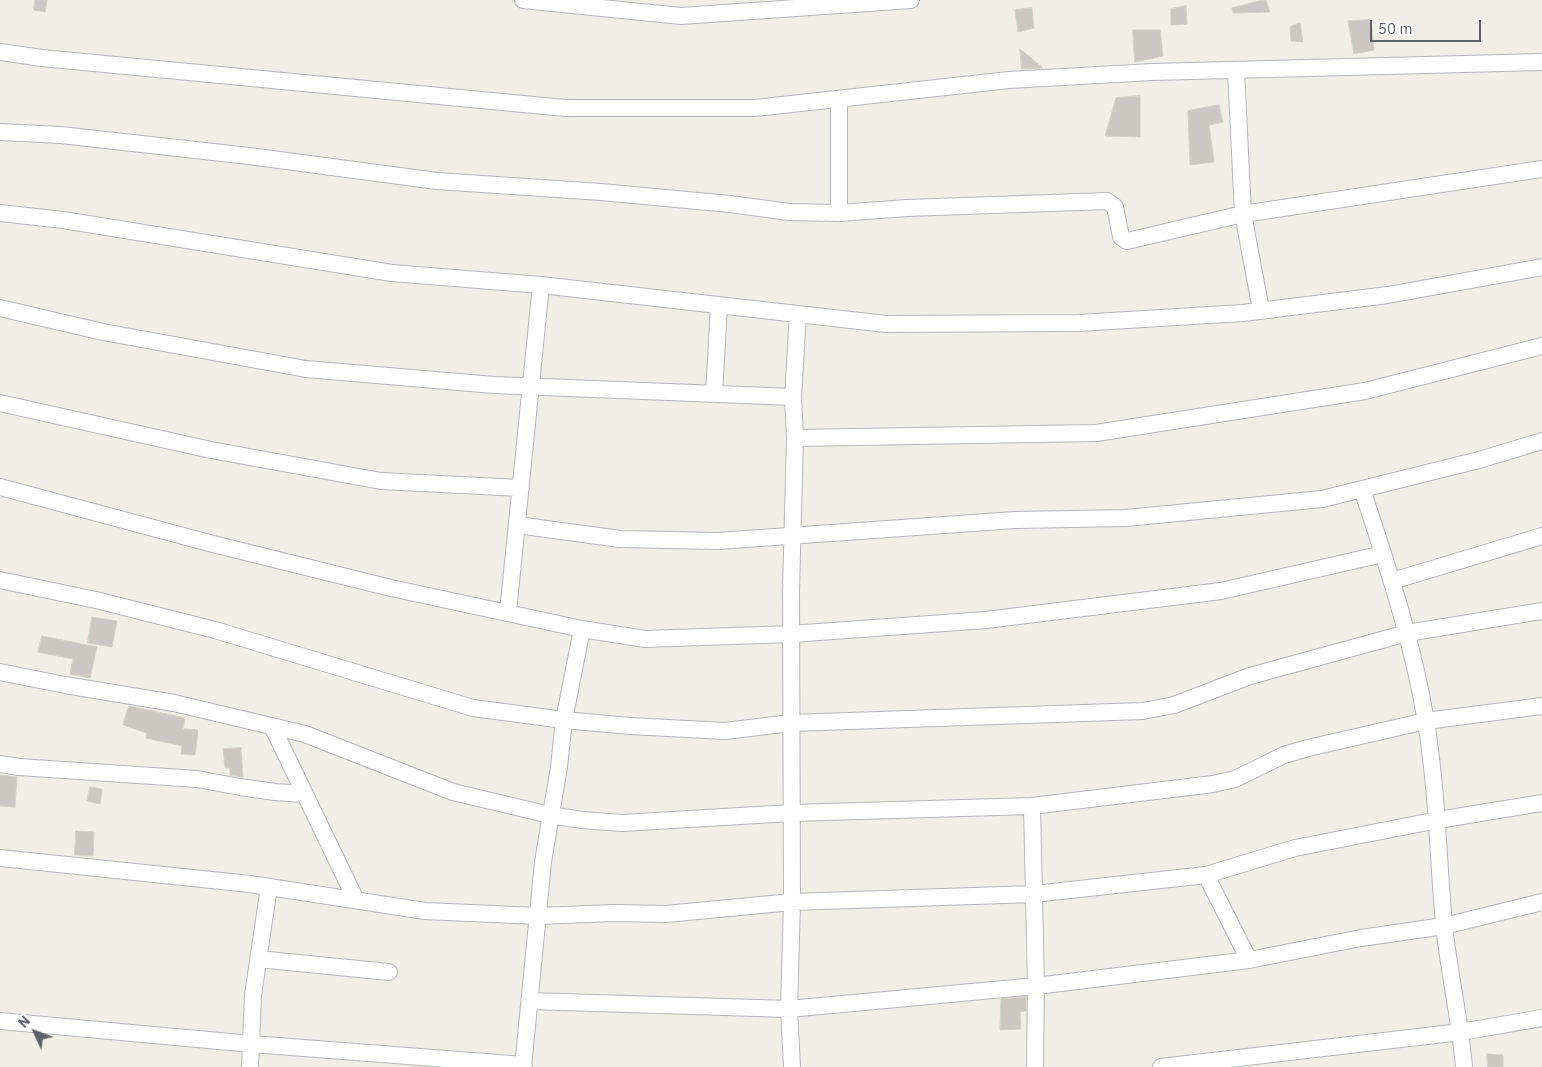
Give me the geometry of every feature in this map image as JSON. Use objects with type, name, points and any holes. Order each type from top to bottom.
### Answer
[{"type":"street","points":[[523,0],[681,16],[911,0]]},
{"type":"street","points":[[0,52],[52,59],[565,108],[755,108],[1009,80],[1152,72],[1542,62]]},
{"type":"street","points":[[1236,70],[1243,214],[1261,310]]},
{"type":"street","points":[[838,213],[839,98]]},
{"type":"street","points":[[0,132],[61,135],[249,156],[437,181],[601,192],[730,204],[789,212],[838,213],[907,208],[1107,201],[1115,207],[1121,237],[1127,241],[1243,214],[1542,169]]},
{"type":"street","points":[[0,213],[63,220],[392,273],[541,285],[886,324],[1068,323],[1243,313],[1388,295],[1542,267]]},
{"type":"street","points":[[508,612],[541,285]]},
{"type":"street","points":[[714,394],[719,306]]},
{"type":"street","points":[[0,308],[103,332],[306,370],[494,385],[793,397]]},
{"type":"street","points":[[792,1067],[789,1009],[792,902],[791,634],[795,438],[793,397],[798,314]]},
{"type":"street","points":[[795,438],[1096,433],[1365,391],[1542,346]]},
{"type":"street","points":[[0,403],[211,450],[381,481],[521,488]]},
{"type":"street","points":[[517,525],[620,539],[718,541],[1015,520],[1126,518],[1322,499],[1479,460],[1542,441]]},
{"type":"street","points":[[0,487],[213,544],[391,588],[582,629],[644,639],[791,634],[986,620],[1221,591],[1383,554]]},
{"type":"street","points":[[1362,489],[1407,633],[1426,721],[1438,820],[1444,926],[1461,1032],[1464,1067]]},
{"type":"street","points":[[1392,581],[1542,536]]},
{"type":"street","points":[[0,580],[96,600],[215,630],[473,708],[564,720],[630,726],[725,730],[791,723],[1158,709],[1174,705],[1250,676],[1407,633],[1542,611]]},
{"type":"street","points":[[0,1021],[523,1066],[543,862],[559,767],[564,720],[582,629]]},
{"type":"street","points":[[0,672],[174,703],[272,726],[304,734],[453,792],[550,815],[622,823],[791,813],[1032,806],[1224,782],[1235,779],[1292,753],[1426,721],[1542,706]]},
{"type":"street","points":[[272,726],[356,900]]},
{"type":"street","points":[[0,764],[19,767],[197,779],[240,788],[304,794]]},
{"type":"street","points":[[0,858],[269,886],[425,911],[538,916],[614,913],[666,914],[792,902],[1034,894],[1206,875],[1295,848],[1438,820],[1542,803]]},
{"type":"street","points":[[1032,806],[1036,986],[1035,1067]]},
{"type":"street","points":[[1206,875],[1250,960]]},
{"type":"street","points":[[250,1067],[253,995],[269,886]]},
{"type":"street","points":[[530,1002],[789,1009],[1036,986],[1250,960],[1361,938],[1444,926],[1542,902]]},
{"type":"street","points":[[258,959],[390,972]]},
{"type":"street","points":[[1161,1067],[1284,1060],[1542,1018]]},
{"type":"building","points":[[35,0],[47,0],[45,12],[34,10]]},
{"type":"building","points":[[1266,0],[1270,12],[1233,13],[1232,8]]},
{"type":"building","points":[[1186,6],[1187,24],[1171,25],[1171,9]]},
{"type":"building","points":[[1032,8],[1034,28],[1018,32],[1015,10]]},
{"type":"building","points":[[1371,20],[1374,50],[1354,54],[1348,21]]},
{"type":"building","points":[[1300,23],[1303,42],[1291,41],[1290,27]]},
{"type":"building","points":[[1133,30],[1160,30],[1163,56],[1135,62]]},
{"type":"building","points":[[1020,49],[1043,68],[1022,69]]},
{"type":"building","points":[[1140,96],[1140,137],[1105,136],[1116,98]]},
{"type":"building","points":[[1219,105],[1223,122],[1209,125],[1214,162],[1190,165],[1188,111]]},
{"type":"building","points":[[92,617],[117,621],[112,647],[88,643]]},
{"type":"building","points":[[42,636],[97,647],[90,678],[70,674],[73,659],[38,652]]},
{"type":"building","points":[[129,706],[185,718],[183,729],[198,730],[195,755],[181,754],[182,746],[146,738],[147,733],[123,725]]},
{"type":"building","points":[[241,748],[243,777],[230,775],[230,768],[225,768],[223,749]]},
{"type":"building","points":[[0,775],[17,777],[15,807],[0,806]]},
{"type":"building","points":[[90,787],[102,789],[100,804],[87,801]]},
{"type":"building","points":[[76,831],[94,832],[93,856],[75,855]]},
{"type":"building","points":[[1026,997],[1026,1011],[1020,1012],[1021,1029],[1000,1030],[1001,999]]},
{"type":"building","points":[[1487,1054],[1503,1055],[1503,1067],[1488,1067]]}]
